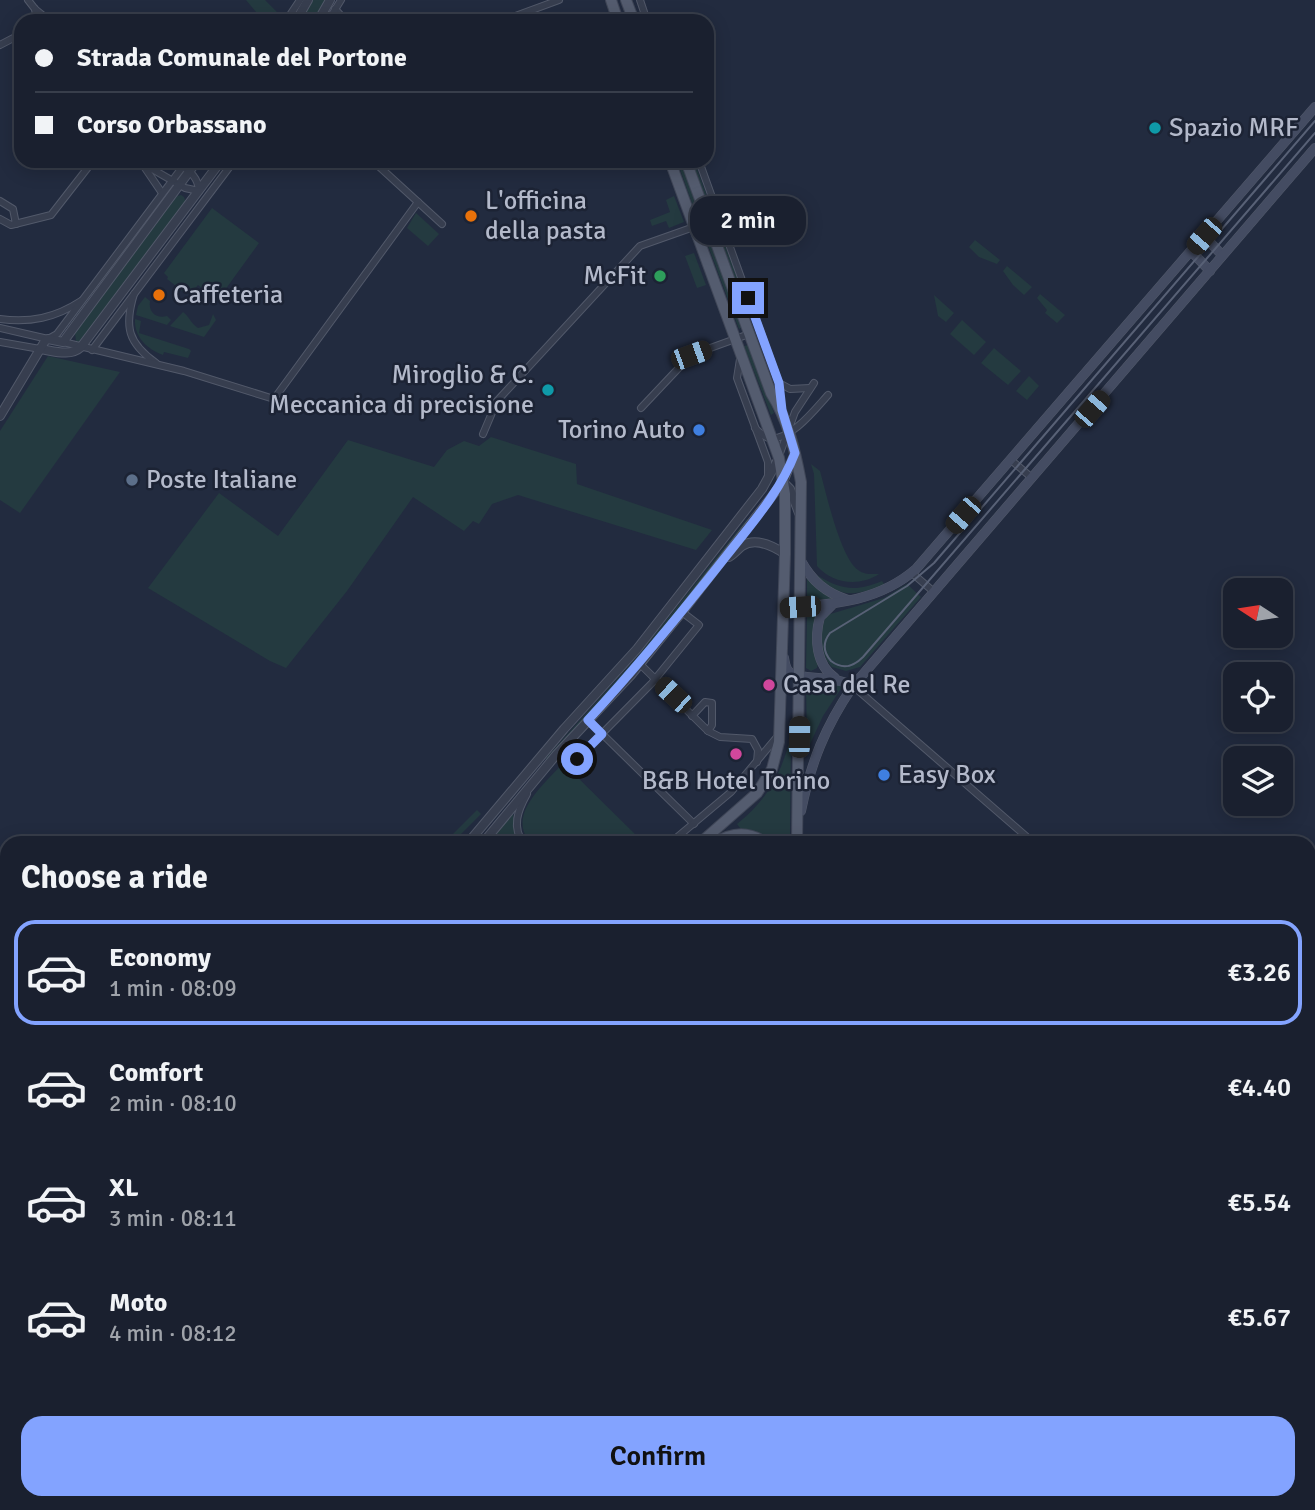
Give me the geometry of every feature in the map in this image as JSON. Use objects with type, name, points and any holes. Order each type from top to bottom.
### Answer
[{"type":"main road","points":[[785,608],[853,602],[876,595],[901,582],[912,572],[1315,107]]},
{"type":"main road","points":[[797,830],[807,778],[819,744],[853,686],[1315,148]]},
{"type":"main road","points":[[673,168],[779,458],[783,482],[785,608],[780,732],[772,769],[757,793],[708,836]]},
{"type":"main road","points":[[689,168],[708,222],[744,304],[750,334],[771,393],[782,410],[801,482],[797,836]]},
{"type":"main road","points":[[1204,236],[1222,255]]},
{"type":"main road","points":[[1191,251],[1210,271]]},
{"type":"main road","points":[[800,561],[825,590],[853,602]]},
{"type":"main road","points":[[834,604],[820,617],[817,645],[824,667],[835,678]]},
{"type":"main road","points":[[783,656],[787,669],[794,675],[835,678],[853,686]]},
{"type":"main road","points":[[728,836],[741,833],[754,836]]},
{"type":"street","points":[[28,0],[39,14]]},
{"type":"street","points":[[332,14],[341,0]]},
{"type":"street","points":[[521,14],[559,0]]},
{"type":"street","points":[[335,9],[340,14]]},
{"type":"street","points":[[0,219],[16,224],[51,215],[88,168]]},
{"type":"street","points":[[144,168],[162,193]]},
{"type":"street","points":[[150,168],[190,190],[199,191]]},
{"type":"street","points":[[63,342],[185,168]]},
{"type":"street","points":[[188,168],[196,178],[199,191]]},
{"type":"street","points":[[0,342],[76,352],[216,168]]},
{"type":"street","points":[[92,350],[229,168]]},
{"type":"street","points":[[381,168],[442,224]]},
{"type":"street","points":[[701,168],[744,304],[779,383],[782,410]]},
{"type":"street","points":[[0,416],[40,349],[48,339],[57,334],[86,298],[162,193],[176,183]]},
{"type":"street","points":[[0,201],[13,209],[16,224]]},
{"type":"street","points":[[0,328],[160,366],[274,399],[418,202]]},
{"type":"street","points":[[483,434],[497,401],[640,246],[708,222]]},
{"type":"street","points":[[136,289],[129,319],[131,338],[137,347],[160,366]]},
{"type":"street","points":[[0,319],[38,320],[60,313],[86,298]]},
{"type":"street","points":[[641,408],[691,355],[750,334]]},
{"type":"street","points":[[741,354],[737,378],[768,461],[765,485]]},
{"type":"street","points":[[474,836],[558,735],[637,649],[765,485],[779,458],[795,412],[812,385],[790,389],[779,383]]},
{"type":"street","points":[[754,427],[772,439],[799,427],[828,394]]},
{"type":"street","points":[[489,836],[536,778],[640,664],[682,612],[783,482],[795,453]]},
{"type":"street","points":[[1011,460],[1032,478]]},
{"type":"street","points":[[765,485],[783,482],[792,493],[801,518]]},
{"type":"street","points":[[721,563],[744,545],[753,543],[769,545],[785,554]]},
{"type":"street","points":[[912,572],[934,592]]},
{"type":"street","points":[[577,759],[656,679],[699,625],[682,612]]},
{"type":"street","points":[[640,664],[708,730],[720,737],[752,739],[758,750],[757,763]]},
{"type":"street","points":[[853,686],[1026,836]]},
{"type":"street","points":[[692,716],[705,702],[712,703],[712,725],[708,730]]},
{"type":"street","points":[[588,720],[694,824]]},
{"type":"street","points":[[679,836],[731,792],[780,732]]},
{"type":"street","points":[[520,836],[517,830],[517,815],[536,778]]},
{"type":"street","points":[[484,836],[488,821]]},
{"type":"green space","points":[[246,0],[265,0],[277,12],[255,14]]},
{"type":"green space","points":[[313,0],[327,0],[319,14],[305,14]]},
{"type":"green space","points":[[680,168],[684,168],[701,216],[697,217]]},
{"type":"green space","points":[[694,168],[697,168],[743,294],[740,295]]},
{"type":"green space","points":[[181,195],[186,203],[80,342],[76,341],[75,333],[177,196]]},
{"type":"green space","points":[[674,196],[684,222],[669,228],[666,221],[652,226],[650,220],[670,212],[666,200]]},
{"type":"green space","points":[[212,208],[259,243],[217,301],[198,285],[191,294],[186,294],[167,279],[164,273]]},
{"type":"green space","points":[[416,213],[439,234],[428,246],[407,228]]},
{"type":"green space","points":[[707,231],[743,327],[739,329],[703,232]]},
{"type":"green space","points":[[975,240],[1000,260],[997,264],[979,257],[969,247]]},
{"type":"green space","points":[[694,253],[706,285],[697,288],[685,256]]},
{"type":"green space","points":[[1007,266],[1032,287],[1024,295],[1003,271]]},
{"type":"green space","points":[[1040,294],[1065,315],[1057,323],[1045,313],[1047,310],[1037,298]]},
{"type":"green space","points":[[934,295],[954,313],[946,322],[938,316]]},
{"type":"green space","points":[[145,297],[150,301],[154,314],[167,316],[171,320],[167,325],[136,315],[138,306]]},
{"type":"green space","points":[[183,312],[198,328],[209,325],[213,314],[216,320],[204,337],[170,326]]},
{"type":"green space","points":[[135,319],[141,321],[139,333],[189,349],[191,351],[188,358],[164,352],[163,355],[152,349],[139,337]]},
{"type":"green space","points":[[962,320],[986,342],[974,355],[950,334]]},
{"type":"green space","points":[[749,345],[774,413],[771,415],[744,346]]},
{"type":"green space","points":[[994,348],[1021,371],[1008,385],[981,363]]},
{"type":"green space","points":[[48,356],[120,372],[20,513],[0,500],[0,431]]},
{"type":"green space","points":[[1029,376],[1039,386],[1027,400],[1016,391]]},
{"type":"green space","points":[[491,437],[576,464],[577,484],[712,530],[696,550],[518,495],[492,504],[479,524],[473,521],[464,531],[413,497],[347,591],[286,668],[148,588],[219,493],[278,536],[348,440],[434,467],[447,450],[464,441],[479,446]]},
{"type":"green space","points":[[811,464],[820,471],[834,524],[851,563],[863,573],[879,574],[863,581],[846,582],[831,577],[817,566],[814,474]]},
{"type":"green space","points":[[747,519],[750,521],[639,662],[547,760],[637,657]]},
{"type":"green space","points":[[815,574],[847,588],[863,587],[882,581],[885,585],[848,593],[832,588]]},
{"type":"green space","points":[[807,577],[817,589],[833,599],[807,600]]},
{"type":"green space","points":[[907,584],[921,597],[860,667],[846,671],[832,667],[825,656],[822,642],[822,628],[827,615],[884,598]]},
{"type":"green space","points":[[814,612],[817,615],[818,663],[817,668],[811,671],[806,668],[807,615]]},
{"type":"green space","points":[[806,683],[836,683],[842,687],[823,716],[810,744],[807,743]]},
{"type":"green space","points":[[791,737],[790,836],[761,836],[740,828],[737,824],[765,795],[782,763]]},
{"type":"green space","points":[[563,763],[637,836],[527,836],[523,822],[525,812],[538,790]]},
{"type":"green space","points":[[477,810],[481,814],[459,836],[451,836]]},
{"type":"green space","points":[[513,813],[516,836],[495,836]]},
{"type":"tram line","points":[[1315,121],[934,563],[907,586],[830,633],[825,647],[831,661],[840,666],[848,666],[863,657],[1315,133]]},
{"type":"place","name":"Spazio MRF","points":[[1155,128]]},
{"type":"place","name":"L'officina della pasta","points":[[471,216]]},
{"type":"place","name":"McFit","points":[[660,276]]},
{"type":"place","name":"Caffeteria","points":[[159,295]]},
{"type":"place","name":"Miroglio & C. Meccanica di precisione","points":[[548,390]]},
{"type":"place","name":"Torino Auto","points":[[699,430]]},
{"type":"place","name":"Poste Italiane","points":[[132,480]]},
{"type":"place","name":"Casa del Re","points":[[769,685]]},
{"type":"place","name":"B&B Hotel Torino","points":[[736,754]]},
{"type":"place","name":"Easy Box","points":[[884,775]]},
{"type":"route","points":[[577,759],[602,734],[588,720],[640,664],[753,522],[783,482],[795,453],[782,410],[779,383],[748,298]]}]
